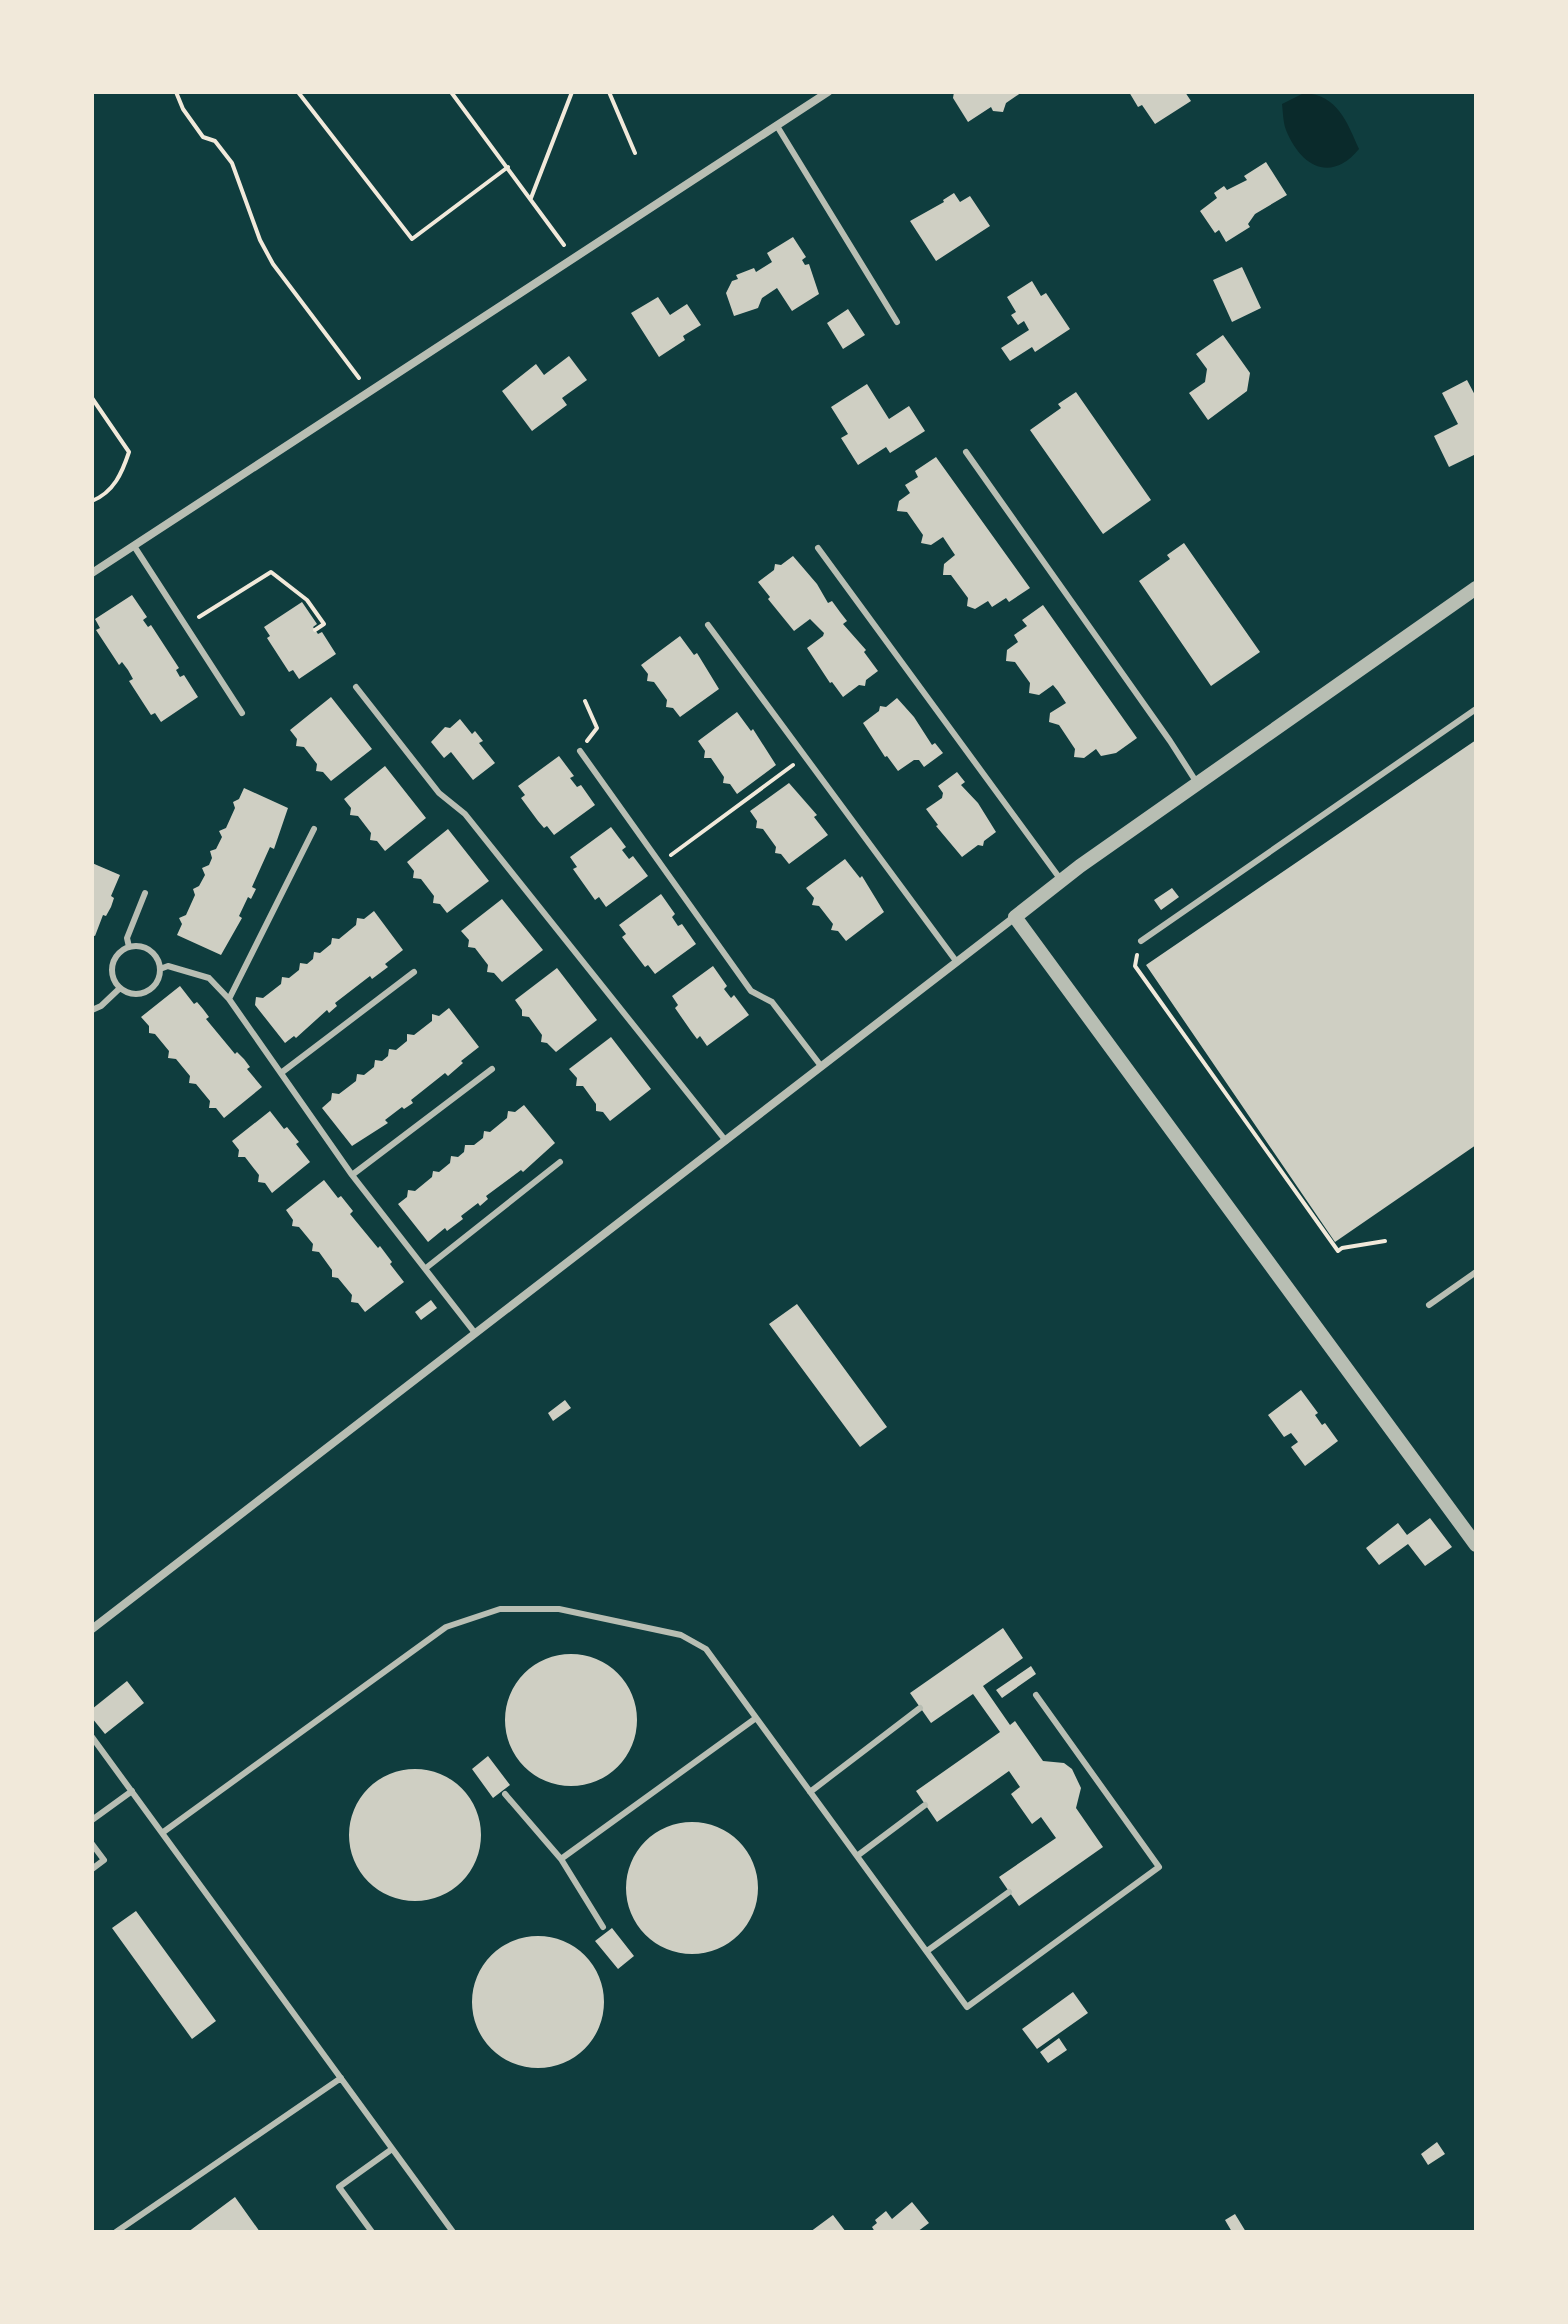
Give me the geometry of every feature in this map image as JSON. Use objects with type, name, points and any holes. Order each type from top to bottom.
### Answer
[{"type":"street","points":[[92,573],[828,92]]},
{"type":"street","points":[[92,1629],[1061,880],[1476,588]]},
{"type":"street","points":[[1015,917],[1476,1545]]},
{"type":"lane","points":[[777,126],[897,322]]},
{"type":"lane","points":[[966,452],[1197,783]]},
{"type":"lane","points":[[134,546],[242,713]]},
{"type":"lane","points":[[818,548],[1061,880]]},
{"type":"lane","points":[[708,625],[956,961]]},
{"type":"lane","points":[[356,687],[439,793],[465,814],[726,1141]]},
{"type":"lane","points":[[1141,941],[1476,709]]},
{"type":"lane","points":[[580,751],[751,991],[772,1002],[821,1066]]},
{"type":"lane","points":[[229,999],[314,829]]},
{"type":"lane","points":[[129,947],[127,938],[145,893]]},
{"type":"lane","points":[[129,947],[148,948],[158,961],[159,977],[149,990],[134,994],[120,988],[115,982],[112,968],[118,954],[129,947]]},
{"type":"lane","points":[[160,969],[168,966],[209,978],[229,999],[352,1175],[475,1333]]},
{"type":"lane","points":[[281,1073],[414,972]]},
{"type":"lane","points":[[92,1010],[101,1006],[120,988]]},
{"type":"lane","points":[[352,1175],[492,1069]]},
{"type":"lane","points":[[426,1268],[560,1162]]},
{"type":"lane","points":[[1429,1305],[1476,1272]]},
{"type":"lane","points":[[162,1833],[446,1627],[500,1609],[559,1609],[681,1635],[706,1649],[967,2007],[1159,1867],[1036,1695]]},
{"type":"lane","points":[[810,1792],[920,1708]]},
{"type":"lane","points":[[561,1859],[756,1718]]},
{"type":"lane","points":[[92,1737],[453,2232]]},
{"type":"lane","points":[[92,1820],[132,1791]]},
{"type":"lane","points":[[505,1794],[561,1859],[603,1927]]},
{"type":"lane","points":[[857,1856],[925,1805]]},
{"type":"lane","points":[[92,1844],[104,1860],[92,1869]]},
{"type":"lane","points":[[927,1951],[1009,1892]]},
{"type":"lane","points":[[116,2232],[341,2078]]},
{"type":"lane","points":[[372,2232],[339,2187],[392,2149]]},
{"type":"path","points":[[176,92],[183,109],[203,137],[215,141],[232,163],[260,240],[273,264],[369,392]]},
{"type":"path","points":[[298,92],[412,239],[508,167]]},
{"type":"path","points":[[451,92],[555,230]]},
{"type":"path","points":[[531,198],[572,92]]},
{"type":"path","points":[[609,92],[635,153]]},
{"type":"path","points":[[92,398],[129,452],[121,478],[101,497],[92,501]]},
{"type":"path","points":[[186,626],[271,572],[307,600],[324,624],[315,630]]},
{"type":"path","points":[[580,751],[597,728],[585,701]]},
{"type":"path","points":[[660,863],[805,757]]},
{"type":"path","points":[[1141,941],[1135,966],[1338,1251],[1385,1241]]},
{"type":"water","points":[[1304,93],[1333,104],[1350,129],[1359,149],[1338,166],[1328,168],[1308,161],[1292,143],[1286,130],[1282,104]]},
{"type":"building","points":[[954,92],[1022,92],[1006,103],[1003,112],[993,111],[991,107],[968,122],[953,98]]},
{"type":"building","points":[[1129,92],[1185,92],[1191,101],[1155,124],[1142,105],[1138,107]]},
{"type":"building","points":[[1266,162],[1287,195],[1255,214],[1248,224],[1250,227],[1226,242],[1219,230],[1215,233],[1200,211],[1217,198],[1214,193],[1224,186],[1227,190],[1247,180],[1244,176]]},
{"type":"building","points":[[954,193],[960,202],[970,196],[990,226],[936,261],[910,221]]},
{"type":"building","points":[[793,237],[806,257],[802,260],[805,265],[809,264],[819,294],[792,311],[777,288],[762,298],[758,308],[734,316],[726,293],[732,281],[738,279],[736,275],[754,268],[756,272],[772,262],[767,253]]},
{"type":"building","points":[[1242,267],[1261,308],[1232,322],[1213,280]]},
{"type":"building","points":[[1032,281],[1041,296],[1046,293],[1070,329],[1035,352],[1032,347],[1010,361],[1001,348],[1029,330],[1024,321],[1018,325],[1011,315],[1016,312],[1007,297]]},
{"type":"building","points":[[658,297],[670,315],[687,304],[701,325],[659,357],[631,313]]},
{"type":"building","points":[[848,309],[865,335],[843,349],[827,323]]},
{"type":"building","points":[[1223,335],[1250,373],[1247,391],[1208,420],[1189,393],[1205,382],[1207,369],[1196,354]]},
{"type":"building","points":[[569,356],[587,380],[562,398],[567,405],[532,431],[502,391],[536,364],[544,375]]},
{"type":"building","points":[[1467,380],[1476,397],[1476,454],[1449,467],[1434,436],[1458,424],[1442,393]]},
{"type":"building","points":[[867,384],[889,419],[909,406],[925,431],[890,453],[886,447],[858,465],[841,438],[848,434],[831,407]]},
{"type":"building","points":[[1076,392],[1151,500],[1103,534],[1030,430],[1061,408],[1058,404]]},
{"type":"building","points":[[936,457],[1030,588],[1009,602],[1006,598],[992,607],[988,601],[975,609],[967,606],[968,598],[951,575],[943,575],[944,564],[955,555],[943,537],[931,545],[921,543],[923,535],[907,512],[897,511],[899,501],[910,493],[905,485],[918,477],[915,471]]},
{"type":"building","points":[[1184,543],[1260,652],[1211,686],[1139,581],[1170,559],[1167,555]]},
{"type":"building","points":[[793,556],[817,584],[828,603],[832,601],[847,621],[843,624],[866,650],[864,652],[878,671],[866,680],[865,686],[859,685],[843,697],[807,648],[824,633],[810,619],[794,631],[758,582],[774,570],[775,564],[781,565]]},
{"type":"building","points":[[132,595],[147,617],[143,620],[148,627],[151,625],[179,668],[176,670],[180,677],[184,675],[198,697],[161,722],[155,713],[151,715],[129,681],[133,679],[128,670],[122,662],[119,665],[96,630],[100,628],[95,619]]},
{"type":"building","points":[[302,602],[317,624],[313,627],[318,634],[322,632],[336,654],[299,679],[293,670],[289,672],[267,638],[270,636],[264,627]]},
{"type":"building","points":[[1043,605],[1137,738],[1116,753],[1101,756],[1096,749],[1084,758],[1074,757],[1075,749],[1059,725],[1049,722],[1050,713],[1066,703],[1058,691],[1053,685],[1039,695],[1029,693],[1030,683],[1015,662],[1006,661],[1007,650],[1018,642],[1014,635],[1027,626],[1022,620]]},
{"type":"building","points":[[680,636],[694,655],[697,653],[719,689],[680,717],[673,708],[666,707],[667,700],[654,682],[647,681],[648,674],[641,665]]},
{"type":"building","points":[[331,697],[372,749],[331,781],[323,772],[316,771],[317,764],[304,747],[296,746],[297,739],[290,730]]},
{"type":"building","points":[[897,698],[932,745],[935,743],[943,753],[924,767],[919,760],[914,760],[898,771],[863,723],[879,711],[880,706],[886,707]]},
{"type":"building","points":[[737,712],[751,731],[753,729],[776,765],[737,794],[730,784],[723,783],[724,777],[711,758],[704,758],[705,751],[698,741]]},
{"type":"building","points":[[460,719],[472,734],[475,731],[483,741],[479,743],[495,763],[473,780],[451,752],[444,758],[431,742],[445,727],[450,728]]},
{"type":"building","points":[[1476,740],[1476,1145],[1335,1242],[1146,965]]},
{"type":"building","points":[[559,756],[574,776],[570,778],[577,787],[581,785],[595,805],[554,835],[547,826],[544,828],[521,798],[525,795],[518,786]]},
{"type":"building","points":[[385,766],[426,818],[385,851],[377,841],[370,840],[371,833],[358,816],[350,815],[351,808],[344,799]]},
{"type":"building","points":[[957,772],[965,782],[961,785],[978,803],[996,832],[984,841],[983,846],[978,845],[962,857],[926,809],[942,798],[943,793],[938,786]]},
{"type":"building","points":[[789,783],[817,815],[814,817],[828,835],[789,864],[781,854],[775,853],[776,847],[763,829],[756,828],[757,821],[750,811]]},
{"type":"building","points":[[244,788],[288,808],[274,849],[270,847],[252,887],[256,889],[251,899],[248,897],[239,916],[242,918],[221,955],[177,935],[182,924],[179,918],[186,915],[195,895],[193,889],[199,886],[205,875],[202,868],[209,865],[212,858],[210,851],[216,849],[222,837],[219,831],[226,828],[235,808],[233,802],[239,799]]},
{"type":"building","points":[[611,827],[626,847],[622,850],[629,859],[633,856],[648,876],[606,907],[599,897],[595,900],[573,869],[577,867],[570,857]]},
{"type":"building","points":[[448,829],[489,881],[447,913],[440,904],[433,903],[434,896],[421,879],[413,878],[414,871],[407,862]]},
{"type":"building","points":[[845,859],[860,878],[862,876],[884,912],[846,941],[838,931],[831,930],[833,924],[819,906],[812,905],[814,898],[806,888]]},
{"type":"building","points":[[92,863],[120,875],[111,896],[114,898],[111,907],[106,916],[103,915],[95,936],[92,935]]},
{"type":"building","points":[[1172,888],[1179,897],[1161,910],[1154,900]]},
{"type":"building","points":[[661,894],[675,914],[672,917],[678,926],[682,924],[696,944],[655,974],[648,965],[645,967],[622,937],[626,934],[619,925]]},
{"type":"building","points":[[502,899],[543,950],[502,982],[494,973],[487,972],[488,965],[475,948],[468,947],[469,940],[461,931]]},
{"type":"building","points":[[374,911],[403,950],[385,964],[388,967],[372,979],[370,976],[335,1003],[337,1006],[329,1013],[327,1010],[296,1038],[294,1036],[285,1043],[255,1005],[256,997],[263,998],[281,984],[282,977],[289,978],[299,970],[300,963],[307,964],[313,959],[314,952],[320,953],[331,944],[332,938],[339,939],[356,925],[357,918],[364,919]]},
{"type":"building","points":[[713,966],[727,986],[724,989],[731,998],[734,995],[749,1015],[707,1046],[700,1036],[697,1039],[691,1031],[675,1008],[678,1005],[672,996]]},
{"type":"building","points":[[557,968],[597,1020],[556,1052],[547,1043],[541,1042],[542,1035],[529,1017],[522,1016],[522,1010],[515,1000]]},
{"type":"building","points":[[180,986],[194,1004],[197,1002],[203,1009],[209,1017],[206,1019],[235,1054],[237,1052],[244,1059],[250,1067],[247,1069],[262,1087],[224,1118],[216,1108],[209,1108],[210,1101],[196,1084],[189,1083],[190,1076],[176,1059],[168,1058],[169,1051],[155,1034],[149,1033],[149,1026],[141,1017]]},
{"type":"building","points":[[449,1008],[479,1047],[448,1076],[445,1073],[411,1100],[413,1103],[385,1120],[388,1123],[352,1146],[322,1108],[331,1100],[332,1093],[339,1094],[356,1081],[357,1074],[364,1075],[374,1067],[375,1060],[382,1061],[388,1056],[389,1049],[396,1050],[407,1041],[407,1034],[414,1035],[432,1021],[432,1014],[439,1016]]},
{"type":"building","points":[[611,1037],[651,1089],[610,1121],[603,1112],[596,1111],[596,1104],[583,1086],[576,1086],[577,1078],[569,1069]]},
{"type":"building","points":[[524,1105],[555,1143],[523,1172],[521,1170],[486,1196],[488,1199],[480,1206],[478,1203],[461,1216],[463,1219],[428,1242],[398,1204],[407,1197],[408,1190],[415,1191],[432,1177],[433,1171],[439,1172],[450,1163],[451,1156],[458,1157],[464,1152],[465,1145],[474,1145],[483,1138],[484,1131],[490,1132],[507,1118],[508,1111],[515,1112]]},
{"type":"building","points":[[270,1111],[299,1142],[296,1144],[310,1162],[272,1193],[265,1183],[258,1182],[259,1175],[245,1157],[238,1157],[239,1150],[232,1141]]},
{"type":"building","points":[[324,1180],[353,1211],[350,1214],[378,1248],[380,1246],[404,1282],[365,1312],[358,1303],[351,1302],[352,1295],[338,1278],[332,1277],[332,1270],[319,1252],[312,1251],[313,1244],[299,1227],[292,1226],[293,1220],[286,1210]]},
{"type":"building","points":[[431,1300],[437,1308],[421,1320],[415,1312]]},
{"type":"building","points":[[797,1304],[887,1427],[860,1447],[769,1324]]},
{"type":"building","points":[[1301,1390],[1318,1413],[1315,1415],[1322,1425],[1325,1423],[1338,1441],[1305,1466],[1291,1447],[1298,1442],[1291,1433],[1284,1437],[1268,1415]]},
{"type":"building","points":[[565,1400],[571,1408],[553,1421],[548,1413]]},
{"type":"building","points":[[1430,1518],[1452,1547],[1425,1566],[1408,1544],[1379,1565],[1366,1548],[1398,1523],[1407,1535]]},
{"type":"building","points":[[1003,1628],[1023,1658],[983,1686],[1010,1725],[1015,1721],[1043,1761],[1064,1763],[1072,1769],[1081,1788],[1076,1808],[1103,1847],[1019,1906],[999,1877],[1056,1838],[1041,1817],[1032,1824],[1011,1794],[1020,1787],[1009,1771],[937,1822],[916,1791],[1000,1732],[973,1694],[931,1723],[910,1693]]},
{"type":"building","points":[[571,1654],[596,1659],[618,1673],[632,1695],[637,1720],[632,1745],[618,1767],[596,1781],[571,1786],[546,1781],[524,1767],[510,1745],[505,1720],[510,1695],[524,1673],[546,1659]]},
{"type":"building","points":[[1031,1666],[1036,1674],[1002,1698],[996,1690]]},
{"type":"building","points":[[127,1681],[144,1703],[105,1734],[92,1718],[92,1709]]},
{"type":"building","points":[[488,1756],[510,1785],[493,1798],[472,1769]]},
{"type":"building","points":[[415,1769],[440,1774],[462,1788],[476,1810],[481,1835],[476,1860],[462,1882],[440,1896],[415,1901],[390,1896],[368,1882],[354,1860],[349,1835],[354,1810],[368,1788],[390,1774]]},
{"type":"building","points":[[692,1822],[717,1827],[739,1841],[753,1863],[758,1888],[753,1913],[739,1935],[717,1949],[692,1954],[667,1949],[645,1935],[631,1913],[626,1888],[631,1863],[645,1841],[667,1827]]},
{"type":"building","points":[[136,1911],[216,2021],[192,2039],[112,1928]]},
{"type":"building","points":[[612,1928],[634,1956],[618,1969],[595,1941]]},
{"type":"building","points":[[538,1936],[563,1941],[585,1955],[599,1977],[604,2002],[599,2027],[585,2049],[563,2063],[538,2068],[513,2063],[491,2049],[477,2027],[472,2002],[477,1977],[491,1955],[513,1941]]},
{"type":"building","points":[[1073,1992],[1088,2013],[1037,2049],[1022,2029]]},
{"type":"building","points":[[1059,2038],[1067,2050],[1048,2063],[1040,2052]]},
{"type":"building","points":[[1437,2142],[1445,2154],[1428,2165],[1421,2154]]},
{"type":"building","points":[[235,2197],[260,2232],[188,2232]]},
{"type":"building","points":[[912,2202],[929,2223],[917,2232],[875,2232],[872,2227],[877,2223],[875,2220],[886,2211],[892,2219]]},
{"type":"building","points":[[1235,2214],[1246,2232],[1232,2232],[1225,2220]]},
{"type":"building","points":[[833,2215],[846,2232],[810,2232]]}]
